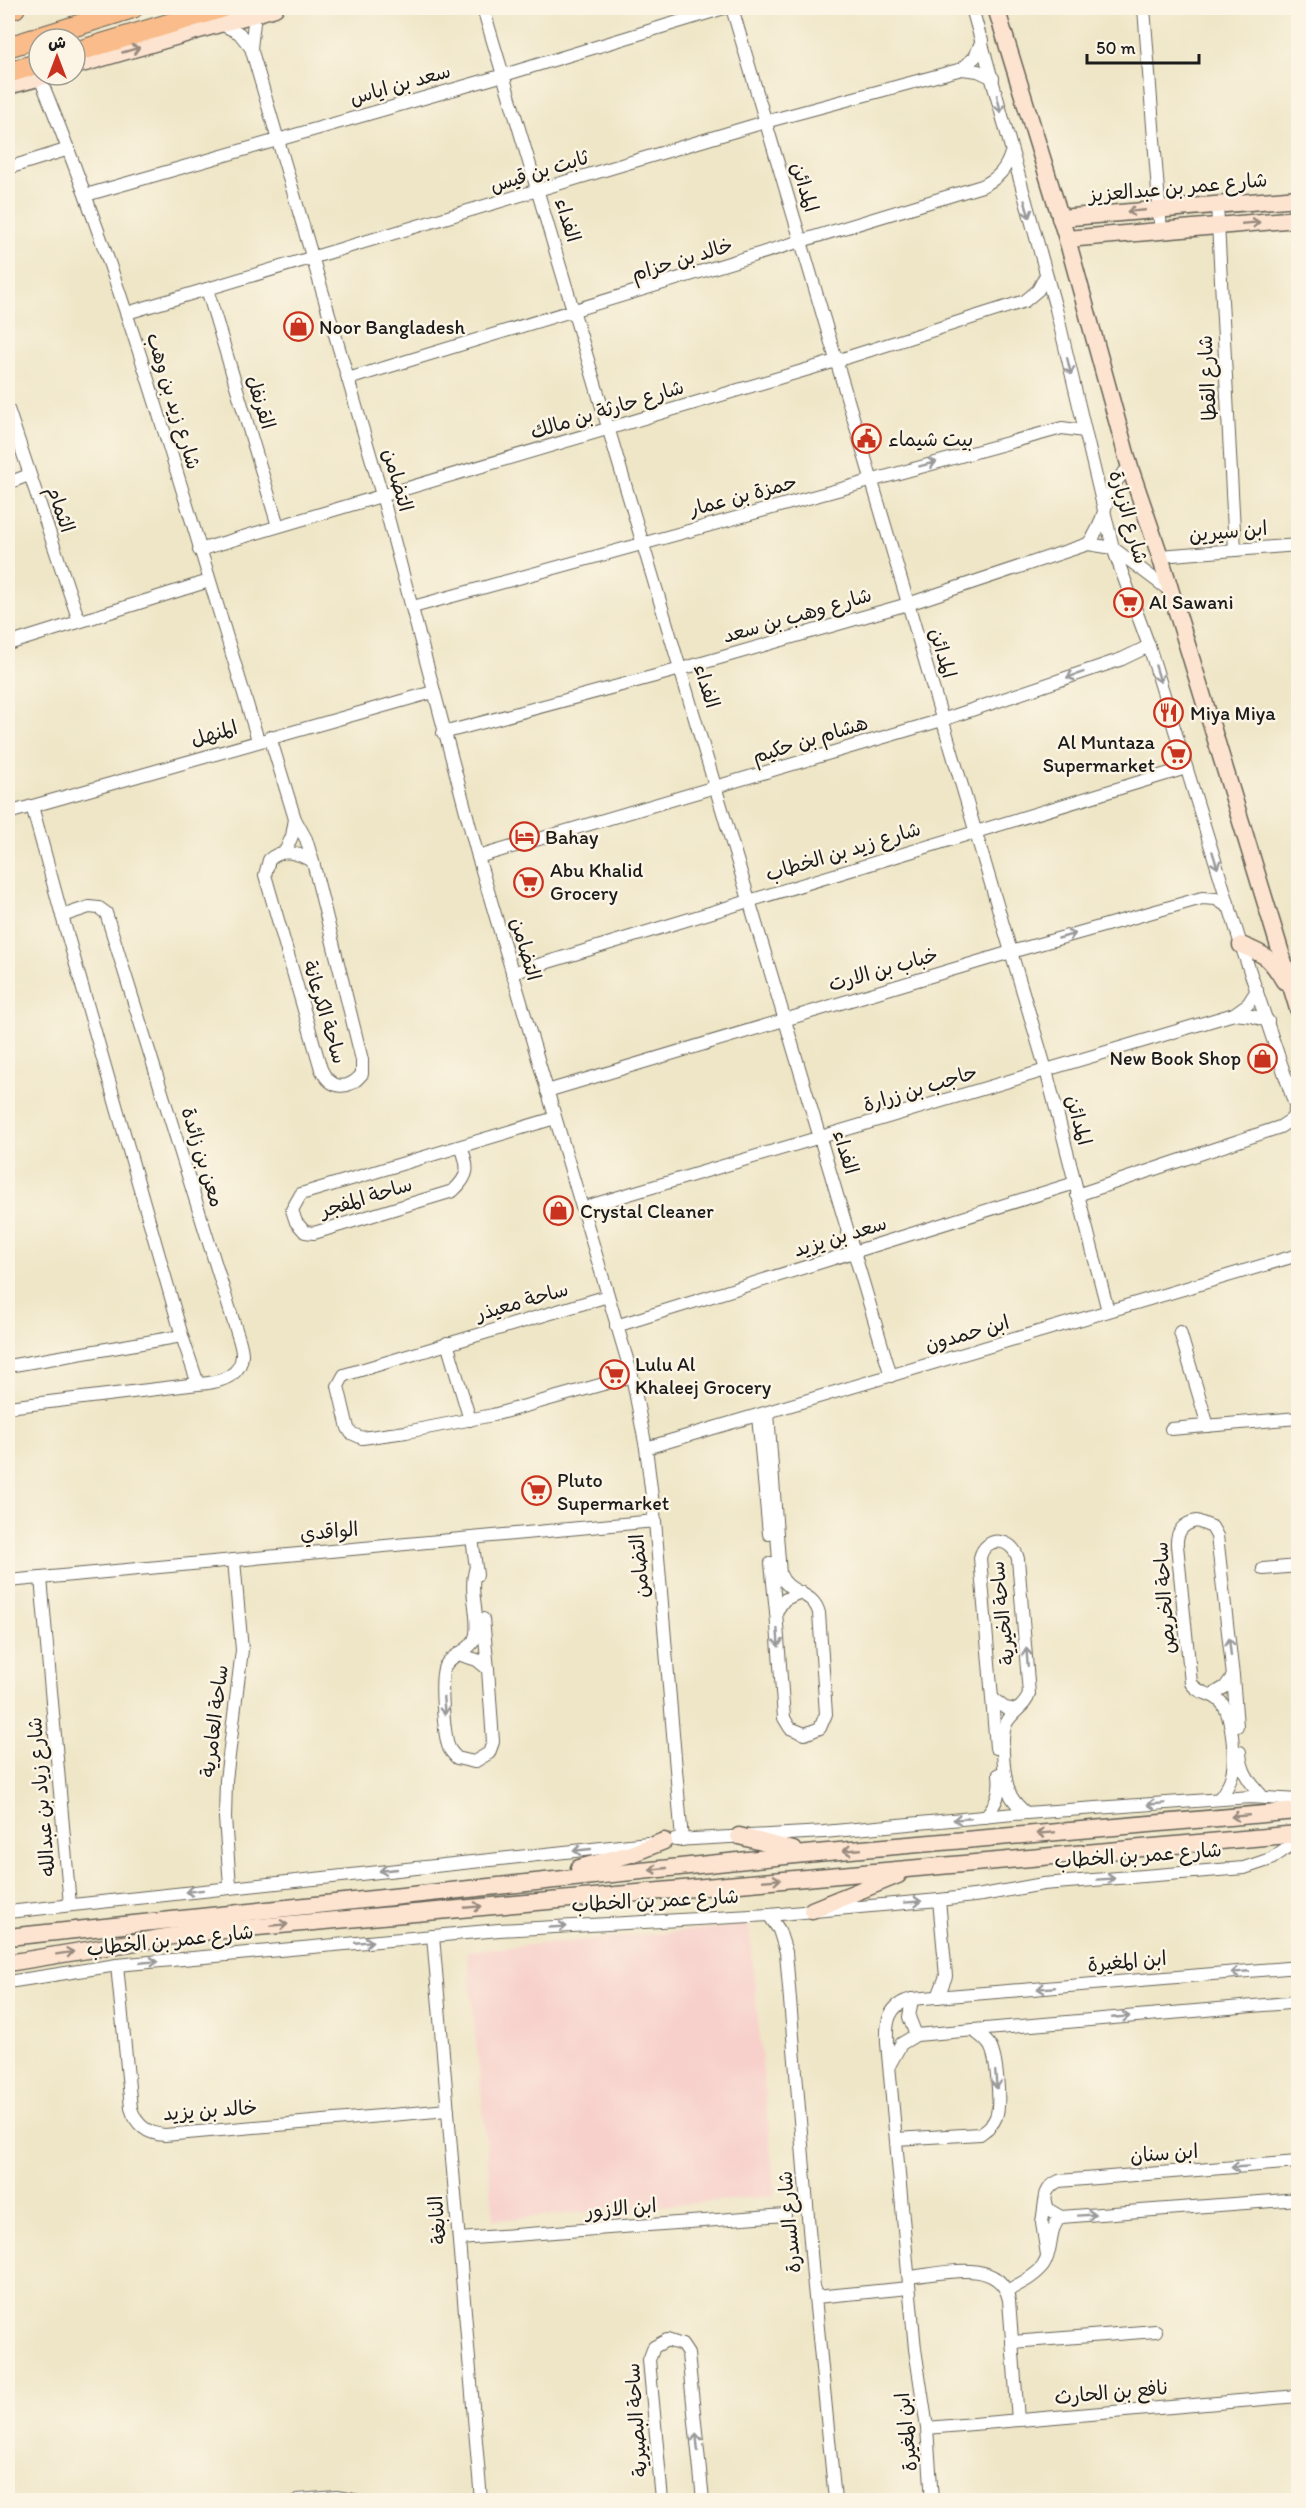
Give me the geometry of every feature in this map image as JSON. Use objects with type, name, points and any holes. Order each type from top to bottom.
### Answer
[{"type":"main road","points":[[8,10],[15,8]]},
{"type":"main road","points":[[8,47],[133,8]]},
{"type":"main road","points":[[87,49],[221,16],[255,14],[275,8]]},
{"type":"main road","name":"شارع الزبارة","points":[[996,8],[1067,239],[1130,468],[1160,556],[1298,1008]]},
{"type":"main road","points":[[87,62],[221,16]]},
{"type":"main road","points":[[8,73],[27,72]]},
{"type":"main road","points":[[8,86],[27,78]]},
{"type":"main road","name":"شارع عمر بن عبدالعزيز","points":[[1060,218],[1299,198]]},
{"type":"main road","points":[[1067,239],[1299,219]]},
{"type":"main road","points":[[1241,945],[1264,954],[1274,964],[1298,1008]]},
{"type":"main road","name":"شارع عمر بن الخطاب","points":[[8,1937],[805,1854],[1299,1811]]},
{"type":"main road","name":"شارع عمر بن الخطاب","points":[[8,1963],[191,1933],[1299,1834]]},
{"type":"main road","points":[[739,1836],[805,1854]]},
{"type":"main road","points":[[524,1882],[631,1854],[664,1841]]},
{"type":"main road","points":[[812,1910],[919,1867]]},
{"type":"street","name":"الفداء","points":[[483,8],[891,1376]]},
{"type":"street","name":"سعد بن اياس","points":[[86,195],[504,75],[724,8]]},
{"type":"street","name":"المدائن","points":[[732,8],[1046,1070],[1108,1311]]},
{"type":"street","name":"شارع الزبارة","points":[[972,8],[1056,309],[1113,548],[1149,646],[1241,945],[1296,1108],[1292,1119],[1280,1127]]},
{"type":"street","points":[[1144,8],[1161,231]]},
{"type":"street","name":"التضامن","points":[[255,14],[251,48],[382,495],[478,857],[632,1376],[646,1448],[655,1521],[682,1840]]},
{"type":"street","points":[[221,16],[251,48]]},
{"type":"street","points":[[963,69],[975,57],[982,40]]},
{"type":"street","name":"ثابت بن قيس","points":[[127,313],[765,122],[963,69]]},
{"type":"street","points":[[963,69],[978,71],[993,78]]},
{"type":"street","name":"شارع زيد بن وهب","points":[[48,87],[127,313],[199,550],[264,739]]},
{"type":"street","points":[[8,168],[69,149]]},
{"type":"street","name":"خالد بن حزام","points":[[348,379],[801,243],[982,186],[990,183],[1004,170],[1011,153]]},
{"type":"street","name":"شارع القطا","points":[[1217,204],[1235,550]]},
{"type":"street","points":[[1025,301],[1038,290],[1046,275]]},
{"type":"street","name":"القرنفل","points":[[207,289],[278,526]]},
{"type":"street","points":[[1025,301],[1041,303],[1056,309]]},
{"type":"street","name":"شارع حارثة بن مالك","points":[[199,550],[836,361],[1025,301]]},
{"type":"street","name":"الثمام","points":[[8,409],[79,621]]},
{"type":"street","name":"حمزة بن عمار","points":[[413,607],[1062,428],[1084,431]]},
{"type":"street","points":[[1088,544],[1098,529],[1113,483],[1130,468]]},
{"type":"street","points":[[8,483],[29,475]]},
{"type":"street","name":"شارع وهب بن سعد","points":[[444,733],[681,669],[908,604],[1088,544],[1113,548],[1169,590]]},
{"type":"street","name":"ابن سيرين","points":[[1160,556],[1299,545]]},
{"type":"street","points":[[8,644],[209,581]]},
{"type":"street","name":"هشام بن حكيم","points":[[478,857],[942,720],[1122,659],[1149,646]]},
{"type":"street","name":"المنهل","points":[[8,813],[433,692]]},
{"type":"street","name":"ساحة الكرعانة","points":[[264,739],[295,819],[306,839],[362,1060],[362,1074],[355,1082],[345,1085],[333,1085],[325,1079],[321,1070],[265,875],[269,860],[285,852],[292,836],[295,819]]},
{"type":"street","name":"شارع زيد بن الخطاب","points":[[512,972],[1186,768]]},
{"type":"street","points":[[8,1407],[198,1384],[182,1336],[32,806]]},
{"type":"street","points":[[285,852],[295,853],[313,862]]},
{"type":"street","name":"خباب بن الارت","points":[[547,1091],[785,1018],[1203,898],[1216,899],[1230,908]]},
{"type":"street","name":"معن بن زائدة","points":[[63,916],[89,907],[99,908],[106,913],[238,1336],[242,1355],[235,1370],[227,1378],[214,1383],[198,1384]]},
{"type":"street","name":"حاجب بن زرارة","points":[[582,1208],[1234,1014],[1248,1004],[1257,990]]},
{"type":"street","name":"حاجب بن زرارة","points":[[1234,1014],[1252,1016],[1268,1022]]},
{"type":"street","name":"ساحة المفجر","points":[[461,1146],[468,1166],[464,1181],[453,1191],[314,1233],[305,1232],[296,1222],[292,1210],[301,1194],[461,1146],[555,1118]]},
{"type":"street","name":"سعد بن يزيد","points":[[616,1326],[855,1252],[1076,1189],[1280,1127]]},
{"type":"street","name":"ابن حمدون","points":[[646,1448],[1299,1255]]},
{"type":"street","name":"ساحة معيذر","points":[[608,1296],[344,1376],[338,1386],[348,1428],[356,1436],[368,1438],[471,1420],[632,1376]]},
{"type":"street","points":[[1180,1332],[1208,1426]]},
{"type":"street","points":[[8,1366],[182,1336]]},
{"type":"street","points":[[447,1343],[471,1420]]},
{"type":"street","points":[[763,1414],[780,1574],[788,1587],[812,1598],[819,1613],[826,1714],[820,1728],[811,1733],[795,1731],[784,1718],[763,1414]]},
{"type":"street","points":[[1171,1429],[1299,1418]]},
{"type":"street","name":"الواقدي","points":[[8,1581],[655,1521]]},
{"type":"street","name":"ساحة الخريص","points":[[1219,1799],[1229,1784],[1234,1759],[1227,1710],[1212,1695],[1198,1691],[1190,1678],[1177,1540],[1180,1531],[1191,1522],[1208,1524],[1217,1536],[1241,1765],[1246,1778],[1263,1797]]},
{"type":"street","points":[[472,1538],[475,1570],[480,1586],[493,1742],[484,1757],[468,1762],[457,1758],[448,1745],[442,1680],[447,1663],[470,1646],[476,1636],[472,1588],[475,1570]]},
{"type":"street","name":"ساحة الخيرية","points":[[985,1817],[994,1806],[1000,1787],[980,1558],[987,1545],[1001,1541],[1009,1544],[1015,1551],[1019,1571],[1029,1689],[1025,1703],[1016,1710],[1003,1730],[1006,1779],[1011,1795],[1026,1813]]},
{"type":"street","name":"ساحة العامرية","points":[[230,1887],[225,1780],[242,1650],[234,1560]]},
{"type":"street","points":[[1263,1569],[1299,1566]]},
{"type":"street","name":"شارع زياد بن عبدالله","points":[[41,1578],[70,1905]]},
{"type":"street","points":[[776,1612],[784,1600],[800,1593]]},
{"type":"street","points":[[458,1654],[477,1660],[488,1669]]},
{"type":"street","points":[[1212,1695],[1225,1687],[1233,1676]]},
{"type":"street","points":[[992,1698],[1001,1706],[1016,1710]]},
{"type":"street","points":[[8,1912],[664,1841],[824,1832],[1026,1813],[1219,1799],[1263,1797],[1299,1800]]},
{"type":"street","name":"شارع عمر بن الخطاب","points":[[8,1982],[117,1965],[499,1930],[769,1915],[982,1896],[1043,1884],[1244,1868],[1271,1859],[1299,1840]]},
{"type":"street","points":[[938,1997],[946,1976],[939,1900]]},
{"type":"street","name":"شارع السدرة","points":[[784,1941],[795,1912]]},
{"type":"street","name":"شارع السدرة","points":[[769,1915],[784,1941],[835,2500]]},
{"type":"street","name":"النابغة","points":[[433,1936],[481,2500]]},
{"type":"street","name":"خالد بن يزيد","points":[[117,1965],[131,2108],[134,2117],[147,2131],[165,2135],[448,2110]]},
{"type":"street","name":"ابن المغيرة","points":[[932,2500],[927,2428],[909,2282],[889,2065],[886,2028],[888,2017],[899,2003],[912,1999],[1299,1967]]},
{"type":"street","points":[[946,1976],[959,1995]]},
{"type":"street","points":[[912,1999],[909,2017],[915,2035]]},
{"type":"street","points":[[889,2065],[901,2044],[915,2035],[1288,2003],[1299,1999]]},
{"type":"street","points":[[896,2139],[980,2134],[989,2127],[999,2107],[994,2059],[991,2047],[973,2030]]},
{"type":"street","name":"ابن سنان","points":[[1045,2202],[1048,2188],[1059,2181],[1299,2162]]},
{"type":"street","points":[[1045,2202],[1049,2210],[1062,2217],[1299,2199]]},
{"type":"street","points":[[1045,2202],[1042,2223],[1047,2256]]},
{"type":"street","name":"ابن الازور","points":[[459,2240],[785,2215]]},
{"type":"street","points":[[1007,2291],[1039,2270],[1051,2248],[1053,2228],[1062,2217]]},
{"type":"street","points":[[816,2297],[977,2271],[992,2275],[1007,2291],[1018,2420]]},
{"type":"street","points":[[1012,2342],[1156,2331]]},
{"type":"street","name":"ساحة البصيرية","points":[[662,2500],[649,2360],[654,2347],[667,2340],[682,2345],[688,2354],[703,2500]]},
{"type":"street","name":"نافع بن الحارث","points":[[927,2428],[1299,2396]]},
{"type":"street","points":[[298,2500],[343,2497],[354,2500]]},
{"type":"shaded area","points":[[749,1925],[775,2196],[494,2220],[467,1951]]},
{"type":"place","name":"Noor Bangladesh","points":[[298,327]]},
{"type":"place","name":"بيت شيماء","points":[[867,439]]},
{"type":"place","name":"Al Sawani","points":[[1128,602]]},
{"type":"place","name":"Miya Miya","points":[[1169,713]]},
{"type":"place","name":"Al Muntaza Supermarket","points":[[1176,754]]},
{"type":"place","name":"Bahay","points":[[524,837]]},
{"type":"place","name":"Abu Khalid Grocery","points":[[529,882]]},
{"type":"place","name":"New Book Shop","points":[[1262,1058]]},
{"type":"place","name":"Crystal Cleaner","points":[[559,1211]]},
{"type":"place","name":"Lulu Al Khaleej Grocery","points":[[614,1375]]},
{"type":"place","name":"Pluto Supermarket","points":[[536,1491]]}]
